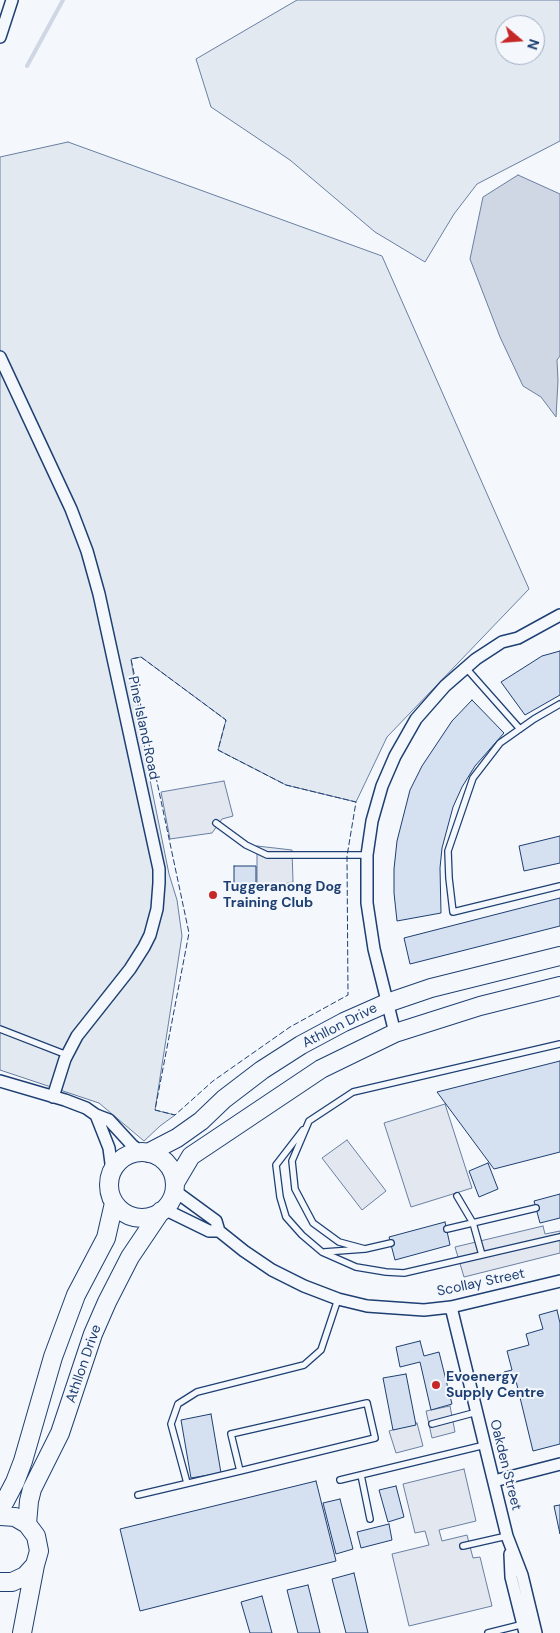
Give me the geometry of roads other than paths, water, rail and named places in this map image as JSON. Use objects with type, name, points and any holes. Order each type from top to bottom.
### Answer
[{"type":"main road","name":"Athllon Drive","points":[[145,1152],[178,1138],[247,1082],[294,1050],[344,1022],[387,1003],[431,988],[560,956]]},
{"type":"main road","points":[[114,1203],[125,1214],[133,1217],[149,1218],[163,1210],[169,1205],[175,1187],[191,1156],[321,1069],[395,1033],[480,1006],[560,986]]},
{"type":"main road","points":[[0,1508],[18,1475],[53,1357],[76,1295],[106,1238],[114,1203],[109,1187],[112,1171],[122,1159],[129,1155],[145,1152],[155,1155],[167,1163],[174,1176],[175,1187]]},
{"type":"main road","name":"Athllon Drive","points":[[27,1524],[32,1489],[62,1426],[93,1334],[130,1258],[163,1210]]},
{"type":"main road","points":[[0,1516],[15,1518],[27,1524],[36,1536],[38,1543],[38,1558],[25,1576],[18,1580],[0,1582]]},
{"type":"main road","points":[[22,1633],[34,1565]]},
{"type":"street","points":[[0,37],[12,0]]},
{"type":"street","name":"Pine Island Road","points":[[0,356],[9,379],[71,509],[87,551],[99,594],[159,869],[160,883],[157,909],[150,935],[130,969],[77,1036],[67,1055],[53,1097]]},
{"type":"street","points":[[395,1033],[374,949],[367,903],[367,856],[372,821],[382,786],[394,756],[416,719],[445,686],[476,659],[502,642],[518,638],[560,615]]},
{"type":"street","points":[[0,1081],[86,1108],[96,1115],[109,1120],[132,1145],[145,1152]]},
{"type":"street","points":[[96,1115],[108,1143],[112,1171]]},
{"type":"street","name":"Scollay Street","points":[[175,1187],[216,1221],[218,1231]]},
{"type":"street","name":"Scollay Street","points":[[163,1210],[209,1231],[218,1231],[272,1270],[304,1286],[338,1299],[367,1306],[398,1310],[451,1308],[560,1281]]},
{"type":"street","name":"Oakden Street","points":[[451,1308],[508,1539],[522,1575],[529,1628]]},
{"type":"street","points":[[494,1481],[560,1464]]},
{"type":"lane","points":[[466,668],[520,729]]},
{"type":"lane","points":[[560,704],[500,743],[472,778],[448,851],[453,912],[560,886]]},
{"type":"lane","points":[[216,823],[246,845],[267,855],[367,856]]},
{"type":"lane","points":[[0,1029],[67,1055]]},
{"type":"lane","points":[[560,1044],[353,1092],[309,1122],[276,1165],[280,1197],[286,1217],[302,1235],[322,1252],[356,1267],[404,1274],[560,1237]]},
{"type":"lane","points":[[309,1122],[292,1161],[296,1189],[313,1223],[339,1242],[365,1249]]},
{"type":"lane","points":[[458,1196],[473,1223],[482,1255]]},
{"type":"lane","points":[[447,1229],[536,1208]]},
{"type":"lane","points":[[322,1252],[365,1249],[391,1243]]},
{"type":"lane","points":[[187,1483],[171,1424],[178,1404],[197,1392],[304,1365],[321,1350],[338,1299]]},
{"type":"lane","points":[[138,1495],[240,1471],[375,1438],[367,1403],[232,1434],[240,1471]]},
{"type":"lane","points":[[432,1424],[477,1412]]},
{"type":"lane","points":[[340,1480],[485,1445]]},
{"type":"lane","points":[[361,1475],[370,1520]]},
{"type":"lane","points":[[463,1546],[508,1539]]},
{"type":"lane","points":[[488,1633],[529,1628]]},
{"type":"waterway","points":[[27,66],[63,0]]},
{"type":"place","name":"Tuggeranong Dog Training Club","points":[[213,895]]},
{"type":"place","name":"Evoenergy Supply Centre","points":[[436,1385]]}]
